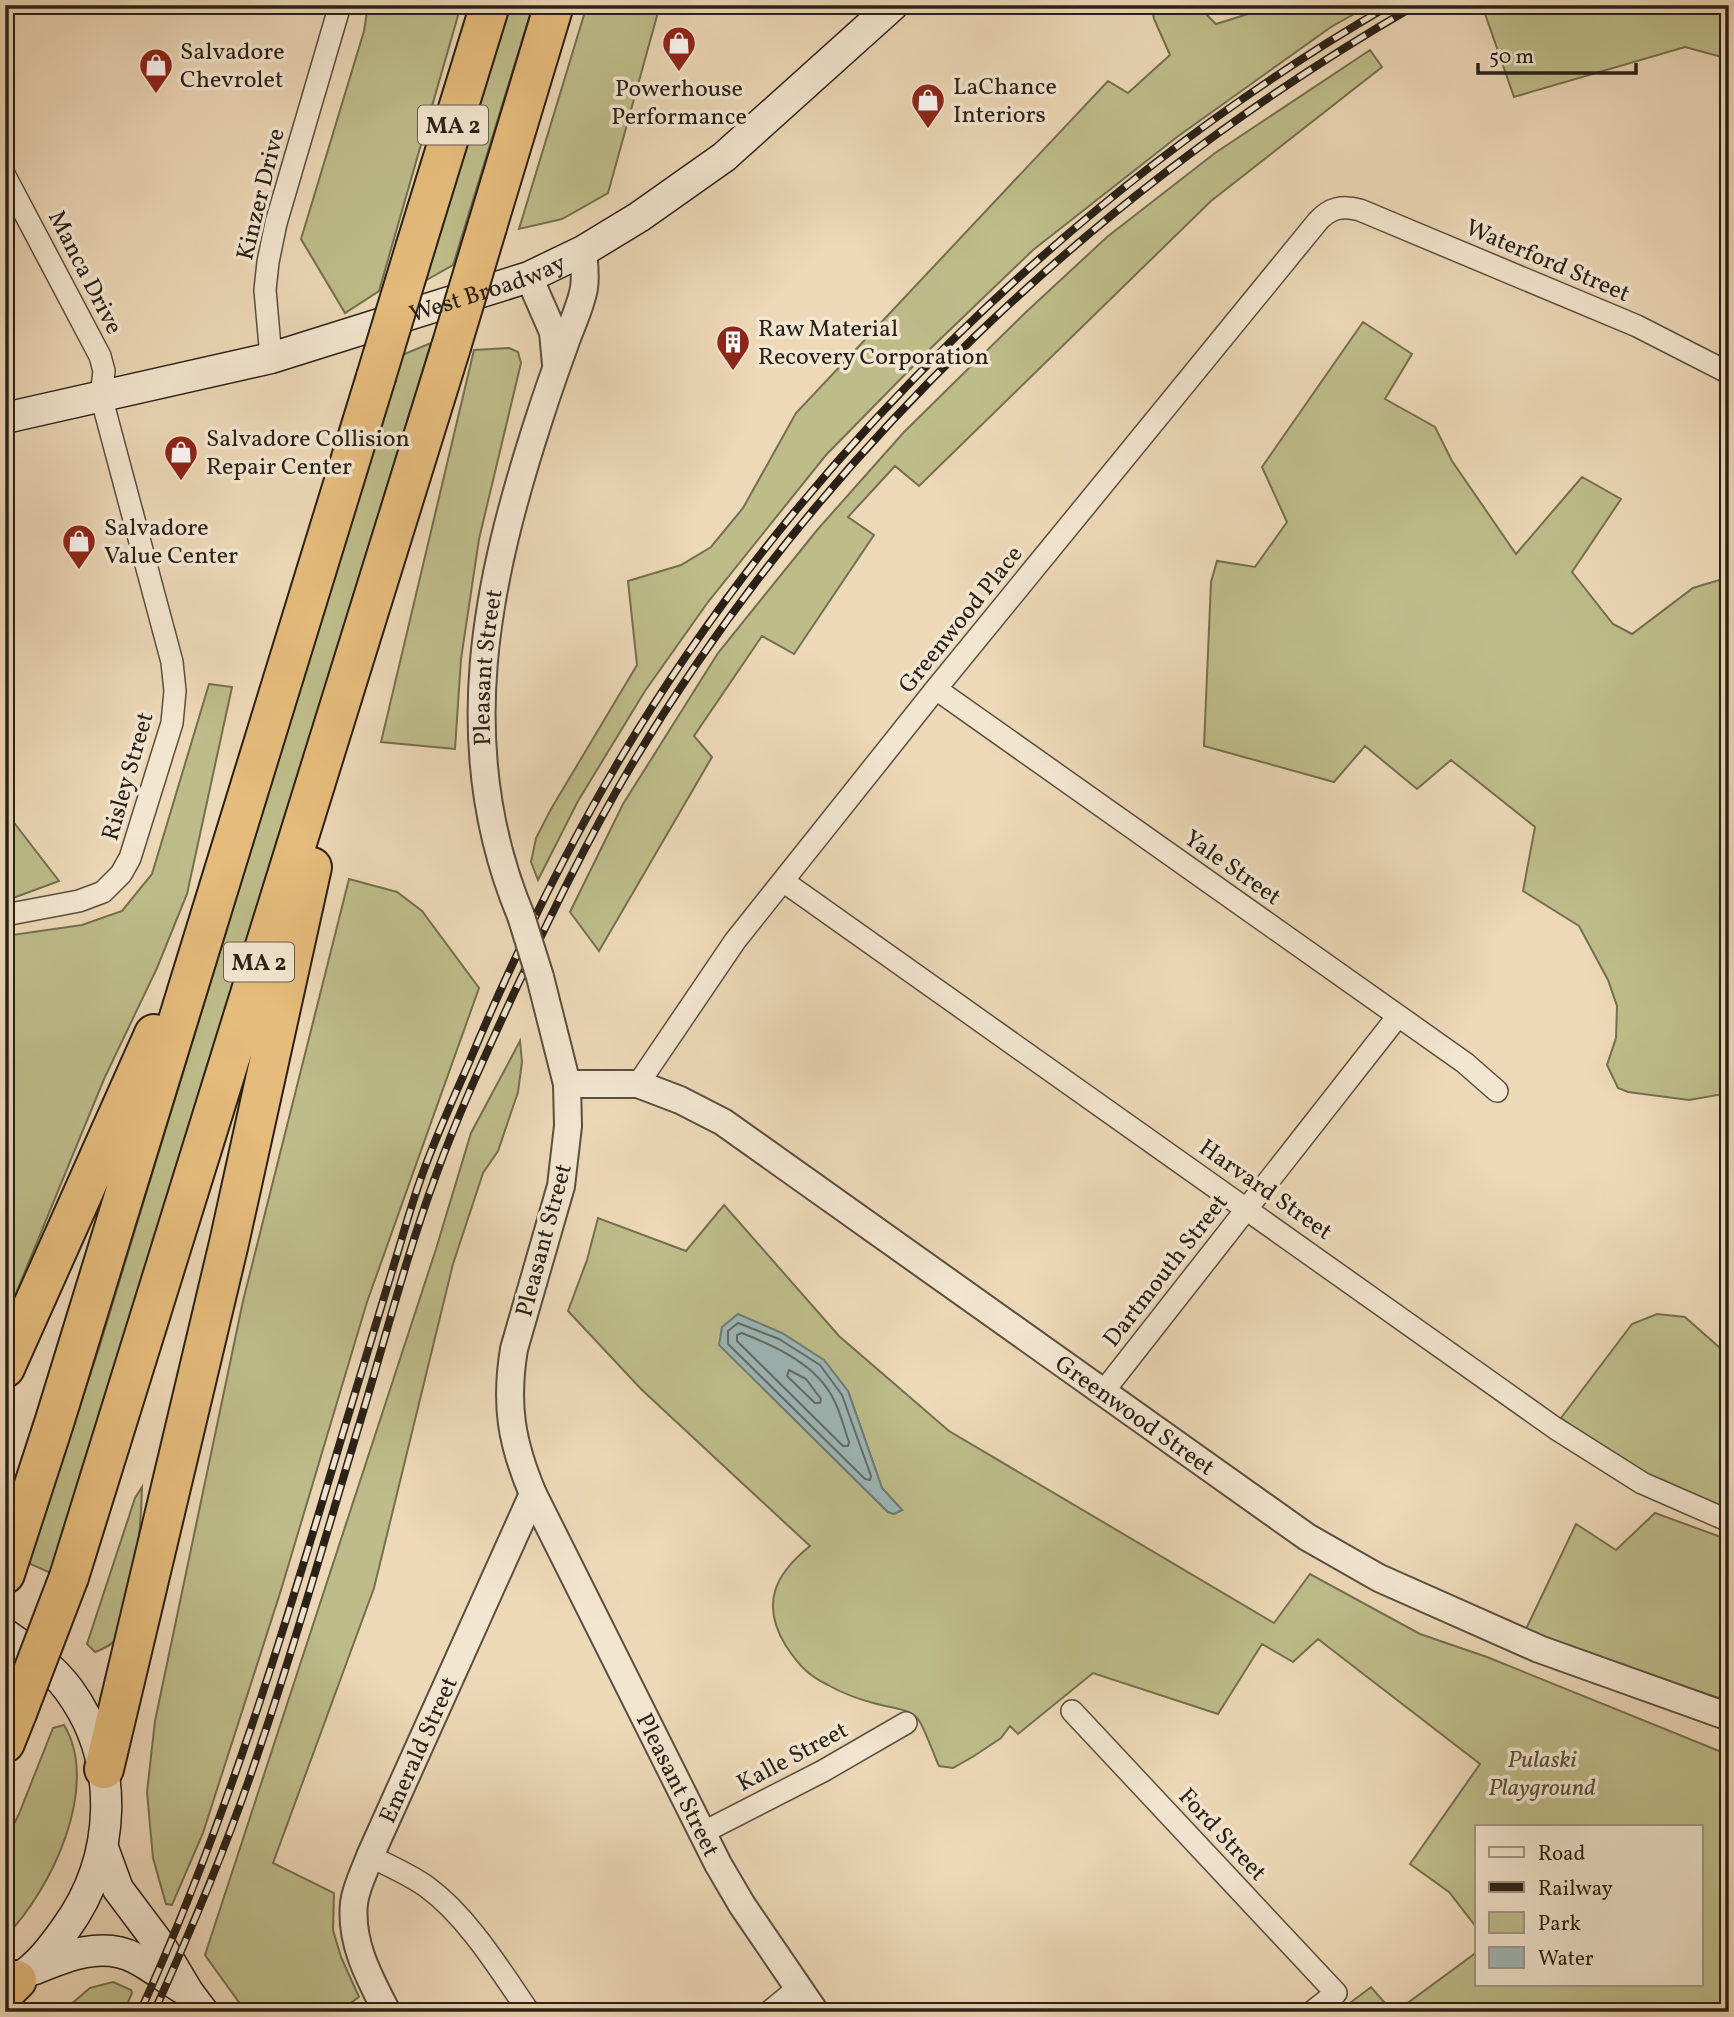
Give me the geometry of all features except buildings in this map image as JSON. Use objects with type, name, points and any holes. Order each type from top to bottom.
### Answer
[{"type":"highway","name":"MA 2","points":[[9,1565],[219,892],[489,5]]},
{"type":"highway","name":"MA 2","points":[[11,1728],[69,1577],[451,348],[554,5]]},
{"type":"highway","points":[[104,1769],[264,1092],[363,631]]},
{"type":"highway","points":[[5,1368],[219,892]]},
{"type":"main road","name":"West Broadway","points":[[5,418],[271,358],[529,277],[583,251],[724,157],[893,5]]},
{"type":"main road","points":[[5,1634],[51,1670],[71,1692],[92,1734],[104,1769],[106,1803],[103,1848],[82,1904],[61,1936],[15,1982]]},
{"type":"main road","points":[[103,1848],[118,1889],[160,1945],[196,2002]]},
{"type":"main road","points":[[15,1982],[74,1955],[106,1950],[132,1956],[196,2002]]},
{"type":"street","name":"Kinzer Drive","points":[[271,358],[265,284],[273,236],[340,5]]},
{"type":"street","name":"Manca Drive","points":[[5,176],[100,356],[104,371],[101,396]]},
{"type":"street","name":"Waterford Street","points":[[1343,207],[1360,209],[1637,326],[1729,373]]},
{"type":"street","name":"Greenwood Place","points":[[638,1084],[735,941],[936,689],[1318,221],[1332,210],[1343,207]]},
{"type":"street","name":"Pleasant Street","points":[[583,251],[584,288],[555,370],[508,521],[490,611],[482,684],[482,737],[488,806],[499,857],[541,976],[568,1084],[568,1126],[561,1186],[514,1349],[509,1408],[520,1463],[533,1494],[702,1833],[742,1905],[815,2012]]},
{"type":"street","name":"Pleasant Street","points":[[529,277],[553,332],[556,349],[555,370]]},
{"type":"street","name":"Risley Street","points":[[5,915],[79,901],[110,887],[130,858],[172,723],[176,691],[172,662],[101,396]]},
{"type":"street","name":"Yale Street","points":[[936,689],[1481,1075],[1497,1091]]},
{"type":"street","name":"Harvard Street","points":[[783,881],[1555,1428],[1612,1466],[1669,1497],[1729,1521]]},
{"type":"street","name":"Dartmouth Street","points":[[1103,1392],[1398,1016]]},
{"type":"street","name":"Greenwood Street","points":[[568,1084],[638,1084],[680,1100],[746,1137],[1277,1518],[1379,1578],[1539,1649],[1729,1717]]},
{"type":"street","name":"Emerald Street","points":[[387,2012],[364,1966],[356,1943],[354,1900],[370,1856],[533,1494]]},
{"type":"street","name":"Ford Street","points":[[1072,1711],[1336,1993],[1312,2012]]},
{"type":"street","name":"Kalle Street","points":[[702,1833],[822,1771],[906,1723]]},
{"type":"street","points":[[370,1856],[425,1886],[444,1901],[487,1953],[529,2012]]},
{"type":"street","points":[[769,2012],[798,1988]]},
{"type":"green space","points":[[368,5],[461,5],[379,291],[345,313],[301,239],[364,31]]},
{"type":"green space","points":[[509,5],[533,5],[453,265],[423,282]]},
{"type":"green space","points":[[587,5],[660,5],[608,193],[562,219],[519,229]]},
{"type":"green space","points":[[1151,5],[1197,5],[1216,24],[1251,13],[1261,5],[1370,5],[1331,27],[1177,137],[1033,250],[930,349],[826,455],[708,602],[645,691],[578,801],[538,880],[531,862],[536,838],[637,665],[628,581],[681,565],[711,547],[743,508],[796,413],[1108,81],[1128,93],[1170,55],[1154,19]]},
{"type":"green space","points":[[1482,5],[1729,5],[1729,59],[1685,47],[1514,97]]},
{"type":"green space","points":[[1370,50],[1382,67],[1211,201],[919,486],[895,466],[848,517],[874,535],[794,654],[762,636],[694,736],[712,757],[599,951],[570,912],[623,804],[718,653],[818,529],[904,432],[1107,237],[1215,153]]},
{"type":"green space","points":[[1363,322],[1412,354],[1385,399],[1435,427],[1452,461],[1516,554],[1582,477],[1621,499],[1572,572],[1613,624],[1632,634],[1693,588],[1729,577],[1729,1093],[1689,1100],[1628,1092],[1618,1088],[1607,1065],[1616,1038],[1617,1006],[1608,980],[1579,926],[1523,891],[1535,827],[1451,760],[1417,789],[1365,746],[1334,782],[1204,746],[1211,582],[1217,561],[1255,567],[1287,522],[1262,467]]},
{"type":"green space","points":[[431,343],[53,1574],[28,1563],[99,1348],[402,355]]},
{"type":"green space","points":[[509,348],[518,352],[521,363],[479,539],[461,659],[455,749],[381,742],[474,350]]},
{"type":"green space","points":[[209,684],[232,687],[187,894],[157,968],[104,1079],[5,1320],[5,936],[82,925],[122,911],[152,874]]},
{"type":"green space","points":[[5,811],[59,881],[5,901]]},
{"type":"green space","points":[[349,879],[397,892],[422,911],[479,988],[367,1302],[281,1590],[203,1833],[172,1905],[166,1904],[153,1858],[147,1792],[155,1721],[243,1301]]},
{"type":"green space","points":[[520,1041],[522,1062],[518,1092],[498,1151],[483,1173],[453,1264],[374,1588],[273,1863],[334,1893],[333,1930],[341,1957],[359,1997],[338,2012],[246,2012],[205,1955],[436,1249],[471,1133]]},
{"type":"green space","name":"Pulaski Playground","points":[[724,1205],[839,1336],[949,1431],[1274,1623],[1310,1574],[1420,1634],[1487,1657],[1729,1755],[1729,2012],[1338,2012],[1371,1987],[1391,2010],[1402,2007],[1475,1953],[1475,1986],[1702,1986],[1702,1825],[1475,1825],[1475,1925],[1449,1892],[1410,1864],[1480,1764],[1318,1639],[1293,1662],[1262,1644],[1218,1714],[1093,1673],[1018,1734],[1010,1726],[1001,1738],[953,1768],[939,1766],[922,1726],[913,1715],[833,1688],[799,1664],[778,1631],[773,1603],[780,1579],[810,1546],[641,1389],[568,1311],[587,1260],[598,1218],[686,1251]],"holes":[[[720,1345],[848,1391],[882,1488],[902,1510],[894,1514],[888,1512]]]},
{"type":"green space","points":[[1657,1314],[1685,1317],[1729,1356],[1729,1512],[1637,1472],[1561,1418],[1632,1324]]},
{"type":"green space","points":[[142,1487],[133,1585],[123,1622],[115,1640],[95,1652],[87,1644],[135,1498]]},
{"type":"green space","points":[[1655,1513],[1729,1540],[1729,1701],[1600,1661],[1526,1629],[1576,1524],[1616,1550]]},
{"type":"green space","points":[[64,1725],[74,1750],[77,1777],[74,1807],[66,1837],[39,1893],[5,1937],[5,1841],[19,1814],[53,1728]]},
{"type":"green space","points":[[113,1982],[131,1990],[124,2012],[62,2012],[90,1988]]},
{"type":"water","points":[[738,1314],[782,1333],[824,1360],[848,1391],[882,1488],[902,1510],[894,1514],[888,1512],[719,1345],[722,1327]]},
{"type":"railway","points":[[140,2012],[199,1871],[251,1727],[421,1177],[520,948],[578,833],[620,759],[693,646],[774,538],[863,433],[958,334],[1059,241],[1166,155],[1276,76],[1390,5]]},
{"type":"railway","points":[[154,2012],[210,1882],[248,1783],[299,1627],[415,1236],[445,1152],[513,995],[584,850],[631,766],[706,650],[789,540],[879,435],[976,336],[1078,243],[1186,157],[1299,77],[1416,5]]},
{"type":"place","name":"Powerhouse Performance","points":[[679,73]]},
{"type":"place","name":"Salvadore Chevrolet","points":[[156,95]]},
{"type":"place","name":"LaChance Interiors","points":[[928,130]]},
{"type":"place","name":"Raw Material Recovery Corporation","points":[[733,372]]},
{"type":"place","name":"Salvadore Collision Repair Center","points":[[181,482]]},
{"type":"place","name":"Salvadore Value Center","points":[[79,571]]}]
